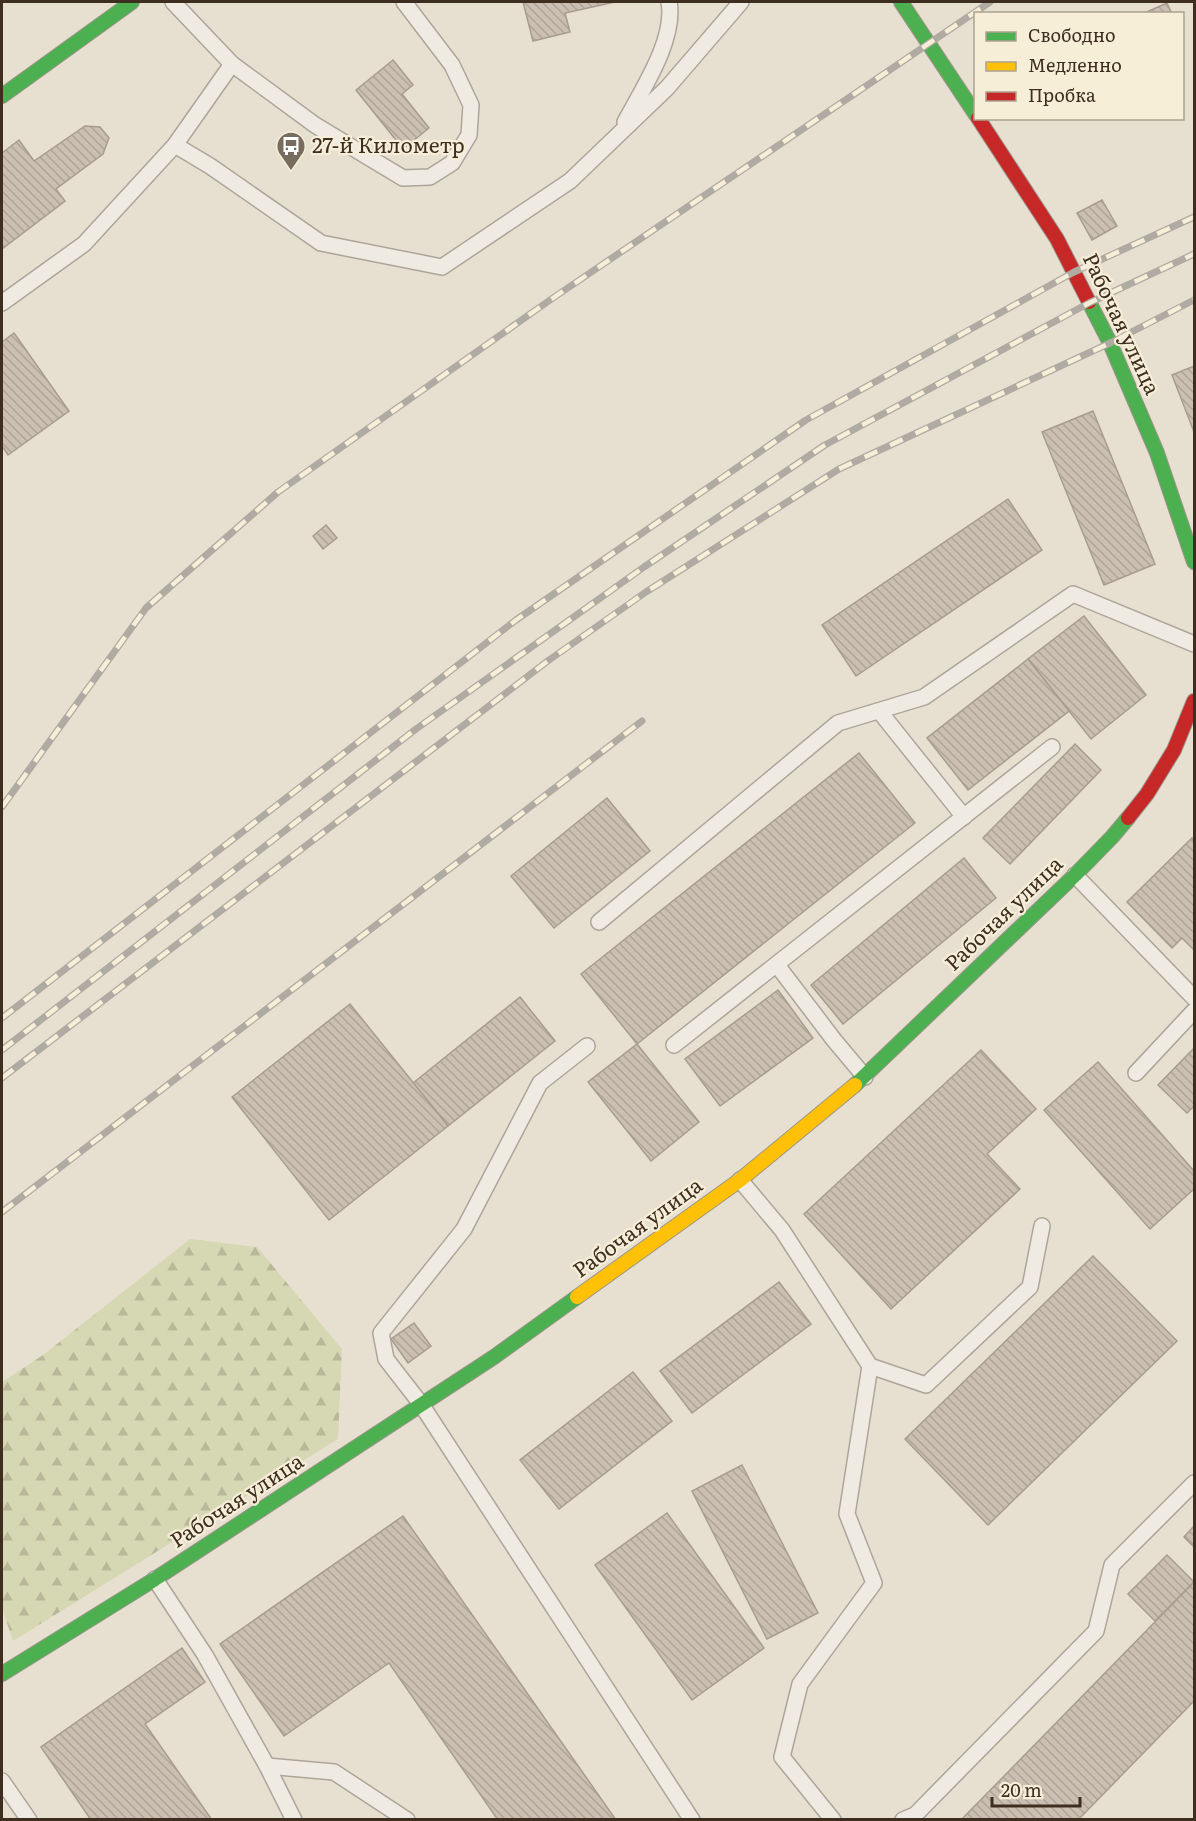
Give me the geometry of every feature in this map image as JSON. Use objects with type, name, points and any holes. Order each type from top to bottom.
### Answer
[{"type":"street","points":[[2,96],[132,2]]},
{"type":"street","name":"Рабочая улица","points":[[901,2],[974,112]]},
{"type":"street","name":"Рабочая улица","points":[[979,120],[1057,239],[1110,343],[1157,453],[1194,562]]},
{"type":"street","name":"Рабочая улица","points":[[2,1674],[155,1579],[494,1357],[740,1180],[866,1077],[1112,837],[1146,794],[1174,750],[1194,701]]},
{"type":"lane","points":[[173,2],[232,64],[315,125],[403,178],[430,177],[452,163],[469,135],[471,105],[452,65],[404,2]]},
{"type":"lane","points":[[618,135],[662,51],[670,10],[669,2]]},
{"type":"lane","points":[[175,145],[210,166],[321,243],[442,267],[570,182],[667,88],[741,2]]},
{"type":"lane","points":[[2,303],[84,244],[175,145],[232,64]]},
{"type":"lane","points":[[599,922],[838,723],[924,697],[1073,594],[1194,644]]},
{"type":"lane","points":[[880,712],[964,817]]},
{"type":"lane","points":[[674,1045],[1052,747]]},
{"type":"lane","points":[[1075,875],[1194,998]]},
{"type":"lane","points":[[777,966],[834,1040],[866,1077]]},
{"type":"lane","points":[[1136,1073],[1194,1011]]},
{"type":"lane","points":[[587,1046],[540,1083],[464,1229],[381,1333],[386,1359],[421,1404],[692,1820]]},
{"type":"lane","points":[[740,1180],[782,1230],[870,1365],[926,1385],[1030,1287],[1042,1226]]},
{"type":"lane","points":[[833,1820],[782,1757],[800,1684],[874,1582],[847,1514],[870,1365]]},
{"type":"lane","points":[[903,1820],[915,1815],[1096,1631],[1112,1565],[1194,1483]]},
{"type":"lane","points":[[155,1579],[205,1655],[267,1766],[294,1820]]},
{"type":"lane","points":[[267,1766],[334,1772],[407,1820]]},
{"type":"lane","points":[[2,1780],[29,1820]]},
{"type":"green space","points":[[190,1239],[257,1247],[342,1349],[338,1439],[13,1641],[2,1608],[2,1382],[43,1355]]},
{"type":"building","points":[[523,2],[615,2],[565,13],[570,32],[533,41]]},
{"type":"building","points":[[1167,3],[1171,12],[1147,12]]},
{"type":"building","points":[[393,60],[413,85],[402,94],[429,128],[403,149],[356,90]]},
{"type":"building","points":[[85,126],[100,127],[109,138],[103,154],[56,189],[65,201],[2,249],[2,153],[19,140],[34,161]]},
{"type":"building","points":[[1102,200],[1117,226],[1092,240],[1077,213]]},
{"type":"building","points":[[14,333],[69,411],[8,455],[2,446],[2,342]]},
{"type":"building","points":[[1194,366],[1194,432],[1172,375]]},
{"type":"building","points":[[1093,411],[1155,564],[1104,585],[1042,432]]},
{"type":"building","points":[[1008,499],[1042,550],[856,676],[822,625]]},
{"type":"building","points":[[326,525],[337,538],[323,549],[313,536]]},
{"type":"building","points":[[1084,616],[1146,695],[1091,739],[1028,659]]},
{"type":"building","points":[[1028,659],[1069,711],[968,790],[927,738]]},
{"type":"building","points":[[1075,744],[1101,770],[1010,864],[983,838]]},
{"type":"building","points":[[859,753],[915,823],[637,1044],[581,974]]},
{"type":"building","points":[[607,798],[650,851],[554,928],[511,876]]},
{"type":"building","points":[[1192,838],[1194,841],[1194,950],[1182,938],[1172,948],[1127,902]]},
{"type":"building","points":[[964,858],[996,898],[843,1024],[811,985]]},
{"type":"building","points":[[778,990],[813,1038],[720,1106],[685,1059]]},
{"type":"building","points":[[520,997],[555,1041],[448,1126],[413,1083]]},
{"type":"building","points":[[350,1004],[448,1126],[329,1220],[232,1097]]},
{"type":"building","points":[[637,1044],[699,1122],[651,1161],[588,1082]]},
{"type":"building","points":[[1194,1048],[1194,1106],[1187,1113],[1158,1085]]},
{"type":"building","points":[[981,1050],[1036,1109],[987,1154],[1020,1189],[891,1309],[804,1214]]},
{"type":"building","points":[[1098,1062],[1194,1171],[1194,1189],[1150,1229],[1044,1110]]},
{"type":"building","points":[[1093,1256],[1177,1341],[988,1525],[905,1439]]},
{"type":"building","points":[[779,1282],[811,1324],[692,1413],[660,1371]]},
{"type":"building","points":[[414,1323],[431,1346],[408,1363],[391,1339]]},
{"type":"building","points":[[633,1372],[672,1421],[559,1509],[520,1460]]},
{"type":"building","points":[[742,1465],[818,1613],[767,1639],[692,1491]]},
{"type":"building","points":[[667,1513],[764,1648],[692,1700],[595,1565]]},
{"type":"building","points":[[403,1516],[616,1820],[498,1820],[389,1663],[284,1736],[220,1644]]},
{"type":"building","points":[[1194,1526],[1194,1547],[1184,1537]]},
{"type":"building","points":[[1167,1555],[1194,1582],[1155,1621],[1128,1594]]},
{"type":"building","points":[[1194,1582],[1194,1701],[1078,1820],[961,1820]]},
{"type":"building","points":[[182,1648],[205,1682],[145,1724],[212,1820],[91,1820],[41,1747]]},
{"type":"railway","points":[[975,12],[990,2]]},
{"type":"railway","points":[[2,807],[146,608],[278,492],[550,300],[974,13]]},
{"type":"railway","points":[[2,1018],[516,620],[806,420],[1074,272],[1194,217]]},
{"type":"railway","points":[[2,1050],[416,729],[644,567],[825,445],[1089,303],[1194,254]]},
{"type":"railway","points":[[2,1078],[549,660],[646,592],[839,469],[1110,343],[1194,300]]},
{"type":"railway","points":[[2,1212],[642,721]]},
{"type":"traffic: fast","points":[[2,96],[132,2]]},
{"type":"traffic: fast","points":[[901,2],[974,112]]},
{"type":"traffic: fast","points":[[1089,302],[1110,343],[1157,453],[1194,562]]},
{"type":"traffic: fast","points":[[855,1085],[1075,875],[1128,818]]},
{"type":"traffic: fast","points":[[2,1674],[155,1579],[494,1357],[577,1297]]},
{"type":"traffic: slow","points":[[577,1297],[740,1180],[855,1085]]},
{"type":"traffic: jam","points":[[979,120],[1057,239],[1089,302]]},
{"type":"traffic: jam","points":[[1128,818],[1147,794],[1174,750],[1194,701]]},
{"type":"place","name":"27-й Километр","points":[[291,172]]}]
